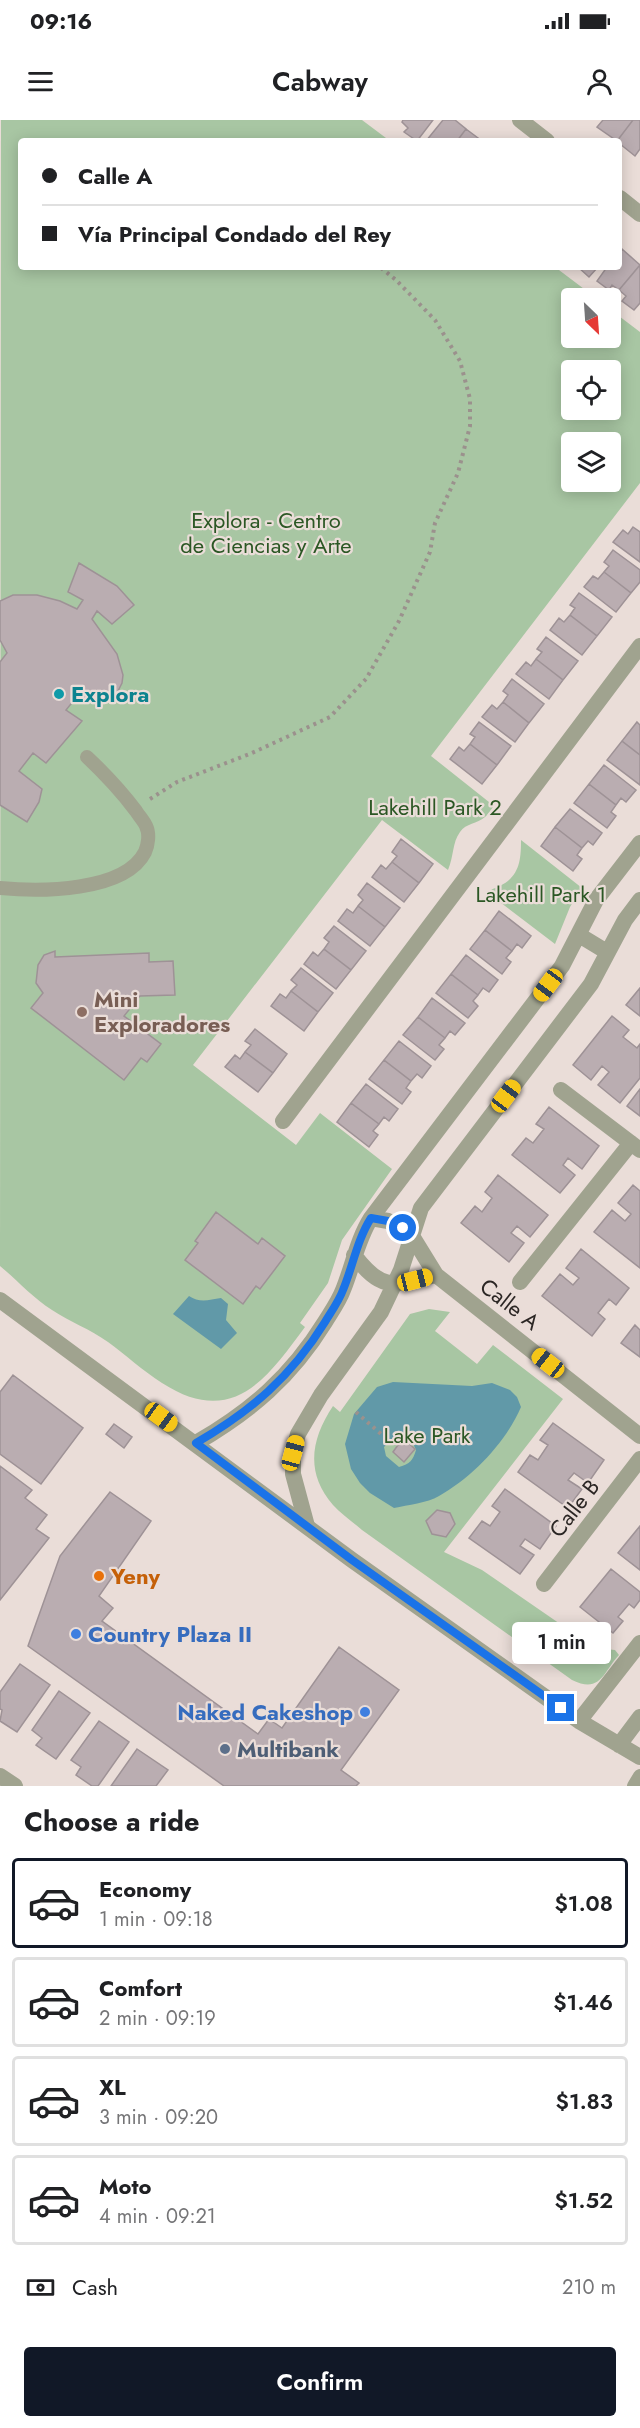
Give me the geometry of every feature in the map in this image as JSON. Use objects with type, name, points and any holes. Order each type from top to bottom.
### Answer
[{"type":"street","points":[[520,120],[543,138]]},
{"type":"street","points":[[622,200],[640,214]]},
{"type":"street","points":[[283,1122],[640,646]]},
{"type":"street","points":[[196,1443],[231,1423],[263,1398],[292,1369],[343,1292],[354,1255],[371,1218],[562,966],[596,900],[640,843]]},
{"type":"street","points":[[307,1526],[293,1474],[293,1453],[298,1434],[321,1395],[381,1312],[408,1254],[421,1208],[591,984],[625,920],[640,900]]},
{"type":"street","points":[[579,935],[608,952]]},
{"type":"street","points":[[520,1282],[635,1146],[561,1090]]},
{"type":"street","name":"Calle A","points":[[371,1218],[388,1221],[412,1236],[436,1275],[640,1436]]},
{"type":"street","points":[[354,1255],[366,1271],[380,1281],[393,1285],[436,1275]]},
{"type":"street","points":[[0,1300],[307,1526],[579,1721],[640,1757]]},
{"type":"street","name":"Calle B","points":[[544,1584],[640,1459]]},
{"type":"street","points":[[579,1721],[640,1643]]},
{"type":"street","points":[[619,1745],[640,1717]]},
{"type":"street","points":[[0,1776],[15,1786]]},
{"type":"lane","points":[[0,888],[54,889],[93,884],[119,875],[140,863],[148,846],[147,826],[118,786],[87,756]]},
{"type":"lane","points":[[634,1786],[640,1776]]},
{"type":"path","points":[[134,808],[177,782],[252,753],[330,717],[366,679],[399,621],[430,552],[435,524],[458,473],[471,426],[470,399],[460,361],[435,320],[384,270]]},
{"type":"path","points":[[356,1412],[389,1441]]},
{"type":"green space","name":"Explora - Centro de Ciencias y Arte","points":[[1,120],[362,120],[386,138],[18,138],[18,270],[559,270],[583,288],[561,288],[561,348],[621,348],[621,318],[640,332],[640,483],[431,756],[494,806],[485,817],[460,832],[448,870],[382,820],[193,1065],[296,1145],[320,1113],[392,1169],[342,1240],[328,1283],[300,1323],[305,1327],[261,1380],[245,1392],[228,1399],[208,1401],[187,1396],[162,1383],[101,1337],[45,1305],[0,1266]]},
{"type":"green space","name":"Lakehill Park 1","points":[[521,840],[582,888],[570,907],[555,944],[488,893],[512,877],[520,860]]},
{"type":"green space","name":"Lake Park","points":[[429,1309],[450,1312],[435,1331],[477,1364],[493,1345],[563,1399],[444,1552],[482,1570],[595,1648],[615,1650],[619,1655],[595,1683],[582,1684],[572,1680],[362,1530],[333,1505],[318,1481],[314,1456],[316,1443],[333,1406],[340,1412],[410,1314]]},
{"type":"water","points":[[189,1296],[200,1300],[221,1298],[228,1304],[226,1320],[237,1333],[221,1349],[173,1314]]},
{"type":"water","points":[[393,1382],[472,1386],[492,1383],[510,1390],[517,1397],[521,1407],[497,1446],[464,1479],[434,1498],[394,1508],[370,1493],[360,1483],[351,1469],[345,1444],[354,1414],[377,1387]],"holes":[[[398,1433],[409,1434],[416,1450],[410,1461],[399,1467],[386,1456],[384,1447]]]},
{"type":"building","points":[[403,120],[433,120],[419,138],[413,138],[404,132],[408,128],[402,122]]},
{"type":"building","points":[[443,120],[455,120],[466,129],[459,138],[428,138]]},
{"type":"building","points":[[603,120],[633,120],[619,138],[613,138],[597,127]]},
{"type":"building","points":[[633,120],[640,120],[640,149],[635,156],[622,146],[622,138],[619,138]]},
{"type":"building","points":[[466,129],[478,138],[459,138]]},
{"type":"building","points":[[622,249],[640,265],[621,288],[612,285],[610,288],[606,288],[597,281],[605,270],[622,270]]},
{"type":"building","points":[[640,265],[640,303],[634,310],[622,301],[626,296],[621,288]]},
{"type":"building","points":[[581,270],[595,270],[589,277]]},
{"type":"building","points":[[633,527],[640,532],[640,562],[613,542],[623,530],[628,534]]},
{"type":"building","points":[[613,550],[640,570],[640,582],[631,593],[604,572],[609,566],[604,562]]},
{"type":"building","name":"Explora","points":[[79,563],[117,586],[134,605],[112,624],[97,611],[92,619],[117,654],[123,675],[122,683],[115,697],[108,701],[74,700],[66,710],[82,721],[46,763],[33,753],[19,771],[42,789],[39,802],[27,822],[0,805],[0,662],[7,653],[0,640],[0,601],[13,595],[37,595],[60,601],[77,609],[83,600],[68,592]]},
{"type":"building","points":[[604,572],[631,593],[616,612],[584,587],[593,576],[598,579]]},
{"type":"building","points":[[579,593],[612,617],[597,636],[570,615],[575,608],[570,605]]},
{"type":"building","points":[[570,615],[597,636],[582,655],[550,630],[559,618],[564,622]]},
{"type":"building","points":[[546,637],[578,661],[563,680],[536,659],[542,652],[537,649]]},
{"type":"building","points":[[536,659],[563,680],[549,699],[516,674],[526,662],[531,666]]},
{"type":"building","points":[[512,679],[544,704],[529,723],[503,702],[508,695],[503,691]]},
{"type":"building","points":[[503,702],[529,723],[515,742],[482,717],[492,705],[497,709]]},
{"type":"building","points":[[479,722],[511,746],[497,765],[470,744],[475,737],[470,734]]},
{"type":"building","points":[[637,722],[640,725],[640,755],[622,741]]},
{"type":"building","points":[[622,741],[640,755],[640,785],[607,760]]},
{"type":"building","points":[[470,744],[497,765],[482,784],[450,759],[459,747],[464,751]]},
{"type":"building","points":[[604,765],[636,790],[626,802],[621,798],[616,805],[589,784]]},
{"type":"building","points":[[589,784],[616,805],[611,812],[616,816],[607,828],[574,803]]},
{"type":"building","points":[[570,809],[602,833],[593,845],[588,841],[582,848],[555,827]]},
{"type":"building","points":[[555,827],[582,848],[577,855],[582,859],[573,871],[541,846]]},
{"type":"building","points":[[401,839],[433,864],[419,883],[392,862],[397,856],[392,852]]},
{"type":"building","points":[[392,862],[419,883],[404,902],[372,877],[381,865],[386,869]]},
{"type":"building","points":[[367,883],[400,908],[385,927],[358,906],[363,900],[358,895]]},
{"type":"building","points":[[358,906],[385,927],[370,946],[338,921],[347,909],[353,913]]},
{"type":"building","points":[[499,911],[531,936],[522,948],[517,944],[512,951],[485,930]]},
{"type":"building","points":[[334,926],[366,951],[351,970],[324,949],[329,942],[324,938]]},
{"type":"building","points":[[485,930],[512,951],[506,958],[511,962],[502,974],[470,949]]},
{"type":"building","points":[[324,949],[351,970],[336,989],[304,964],[313,952],[318,956]]},
{"type":"building","name":"Mini Exploradores","points":[[55,951],[55,957],[149,953],[149,962],[173,961],[175,995],[140,996],[124,1016],[161,1044],[147,1062],[141,1058],[124,1080],[31,1008],[43,993],[36,983],[38,965],[44,955]]},
{"type":"building","points":[[466,955],[498,980],[489,992],[483,988],[478,995],[451,974]]},
{"type":"building","points":[[301,968],[333,993],[318,1012],[291,991],[297,985],[291,980]]},
{"type":"building","points":[[451,974],[478,995],[473,1001],[478,1006],[468,1018],[436,993]]},
{"type":"building","points":[[640,988],[640,1016],[626,1005]]},
{"type":"building","points":[[291,991],[318,1012],[304,1031],[271,1006],[280,994],[286,998]]},
{"type":"building","points":[[432,998],[465,1023],[455,1035],[450,1031],[445,1038],[418,1017]]},
{"type":"building","points":[[612,1016],[629,1030],[623,1037],[637,1048],[640,1044],[640,1078],[620,1103],[598,1085],[609,1072],[602,1066],[591,1080],[573,1065]]},
{"type":"building","points":[[418,1017],[445,1038],[439,1045],[444,1049],[435,1060],[403,1035]]},
{"type":"building","points":[[255,1029],[287,1054],[273,1073],[245,1052],[251,1045],[245,1041]]},
{"type":"building","points":[[399,1041],[431,1066],[422,1078],[417,1074],[411,1081],[384,1060]]},
{"type":"building","points":[[245,1052],[273,1073],[258,1092],[225,1067],[235,1055],[240,1059]]},
{"type":"building","points":[[384,1060],[411,1081],[406,1088],[411,1092],[402,1104],[369,1079]]},
{"type":"building","points":[[366,1084],[398,1109],[389,1121],[384,1117],[379,1124],[351,1103]]},
{"type":"building","points":[[640,1089],[640,1116],[627,1106]]},
{"type":"building","points":[[351,1103],[379,1124],[373,1131],[378,1135],[369,1147],[337,1122]]},
{"type":"building","points":[[549,1107],[599,1146],[582,1169],[568,1158],[563,1165],[575,1175],[560,1193],[512,1155],[526,1138],[533,1143],[544,1129],[536,1124]]},
{"type":"building","points":[[498,1175],[548,1215],[530,1237],[517,1226],[511,1233],[524,1243],[509,1262],[461,1223],[475,1206],[482,1212],[492,1198],[485,1192]]},
{"type":"building","points":[[633,1185],[640,1191],[640,1268],[594,1232],[612,1210],[625,1221],[631,1214],[618,1203]]},
{"type":"building","points":[[216,1212],[258,1244],[262,1238],[285,1256],[260,1289],[256,1286],[243,1304],[185,1260],[198,1243],[195,1241]]},
{"type":"building","points":[[581,1249],[629,1288],[616,1305],[609,1299],[598,1313],[605,1319],[592,1336],[542,1296],[560,1274],[573,1285],[579,1278],[566,1268]]},
{"type":"building","points":[[635,1325],[640,1330],[640,1357],[621,1343]]},
{"type":"building","points":[[13,1375],[83,1428],[41,1484],[0,1454],[0,1392]]},
{"type":"building","points":[[553,1423],[604,1460],[588,1483],[574,1473],[568,1480],[582,1489],[568,1508],[518,1472],[530,1455],[538,1460],[548,1445],[540,1440]]},
{"type":"building","points":[[114,1424],[132,1437],[124,1448],[106,1434]]},
{"type":"building","points":[[403,1438],[415,1449],[404,1462],[393,1452]]},
{"type":"building","points":[[0,1466],[32,1490],[25,1498],[47,1515],[36,1529],[49,1538],[0,1600]]},
{"type":"building","points":[[505,1489],[556,1526],[540,1549],[525,1539],[520,1546],[534,1555],[520,1574],[469,1538],[482,1521],[490,1526],[500,1512],[492,1506]]},
{"type":"building","name":"Country Plaza II","points":[[110,1492],[151,1521],[99,1596],[113,1608],[102,1621],[258,1734],[269,1719],[282,1728],[339,1647],[399,1690],[341,1770],[359,1783],[356,1786],[224,1786],[28,1646],[60,1556]]},
{"type":"building","points":[[437,1510],[450,1513],[455,1524],[446,1537],[432,1534],[426,1521]]},
{"type":"building","points":[[640,1526],[640,1570],[618,1553]]},
{"type":"building","points":[[611,1569],[640,1592],[640,1600],[634,1608],[629,1604],[618,1617],[623,1621],[613,1633],[580,1607]]},
{"type":"building","points":[[20,1664],[50,1685],[17,1732],[0,1721],[2,1710],[0,1709],[0,1692]]},
{"type":"building","points":[[59,1691],[90,1713],[56,1759],[36,1745],[42,1738],[32,1730]]},
{"type":"building","points":[[99,1721],[129,1742],[98,1786],[92,1786],[76,1775],[81,1767],[71,1760]]},
{"type":"building","points":[[137,1749],[168,1770],[156,1786],[111,1786]]},
{"type":"place","name":"Explora","points":[[59,694]]},
{"type":"place","name":"Mini Exploradores","points":[[82,1012]]},
{"type":"place","name":"Yeny","points":[[99,1576]]},
{"type":"place","name":"Country Plaza II","points":[[76,1634]]},
{"type":"place","name":"Naked Cakeshop","points":[[365,1712]]},
{"type":"place","name":"Multibank","points":[[225,1749]]},
{"type":"route","points":[[403,1228],[388,1221],[371,1218],[354,1255],[343,1292],[292,1369],[263,1398],[231,1423],[196,1443],[352,1560],[561,1708]]},
{"type":"park label","name":"Lakehill Park 2","points":[[435,807]]}]
